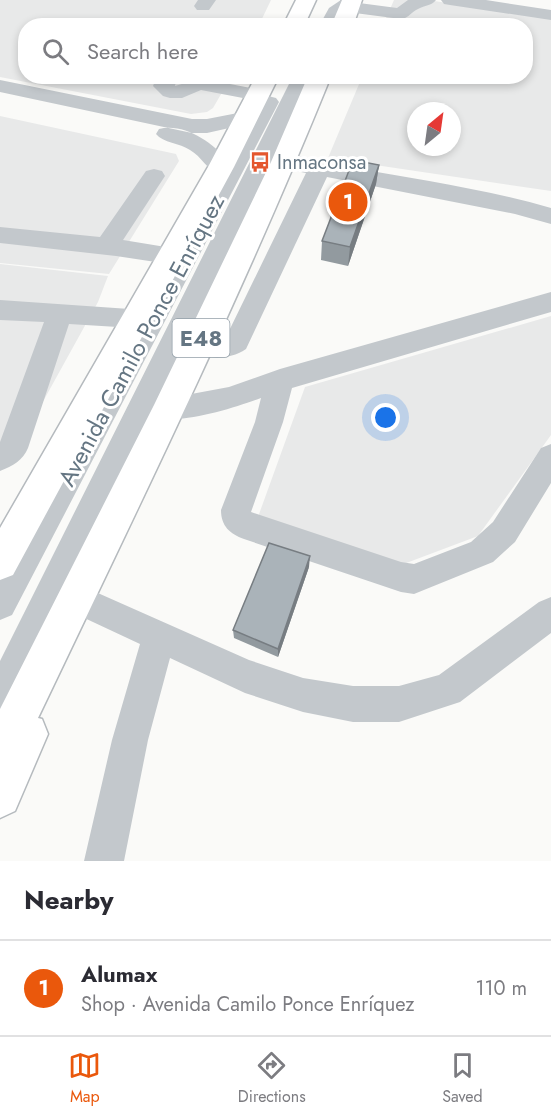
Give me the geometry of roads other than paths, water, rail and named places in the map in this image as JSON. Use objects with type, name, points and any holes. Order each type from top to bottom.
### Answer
[{"type":"main road","points":[[297,18],[306,0]]},
{"type":"main road","name":"Avenida Camilo Ponce Enríquez","points":[[0,753],[168,409],[284,162],[317,84]]},
{"type":"main road","name":"Avenida Camilo Ponce Enríquez","points":[[0,563],[258,96]]},
{"type":"main road","name":"Avenida Camilo Ponce Enríquez","points":[[0,796],[69,638],[75,597]]},
{"type":"street","points":[[314,0],[319,8],[314,18]]},
{"type":"street","points":[[332,18],[335,12],[349,8],[401,18],[411,5],[427,0]]},
{"type":"street","points":[[450,0],[551,15]]},
{"type":"street","points":[[164,84],[163,86],[170,92],[182,92],[190,84]]},
{"type":"street","points":[[210,84],[258,96]]},
{"type":"street","name":"Avenida Camilo Ponce Enríquez","points":[[0,604],[278,84]]},
{"type":"street","name":"Avenida Camilo Ponce Enríquez","points":[[0,698],[299,84]]},
{"type":"street","points":[[0,86],[192,126],[207,126],[258,96]]},
{"type":"street","points":[[0,100],[178,136],[205,148],[220,167]]},
{"type":"street","points":[[284,162],[516,206],[551,216]]},
{"type":"street","points":[[198,345],[227,348],[237,342],[320,168]]},
{"type":"street","points":[[106,246],[154,176]]},
{"type":"street","points":[[0,235],[106,246],[171,256]]},
{"type":"street","points":[[168,409],[229,398],[280,380],[551,302]]},
{"type":"street","points":[[0,310],[137,318]]},
{"type":"street","points":[[0,458],[14,448],[60,313]]},
{"type":"street","points":[[280,380],[269,422],[236,510],[236,518],[244,525],[401,577],[414,579],[482,552],[504,532],[551,457]]},
{"type":"street","points":[[75,597],[245,676],[303,695],[353,704],[399,704],[448,690],[551,613]]},
{"type":"street","points":[[104,861],[130,740],[159,636]]},
{"type":"place","name":"Inmaconsa","points":[[260,162]]},
{"type":"place","name":"Alumax","points":[[348,202]]}]
